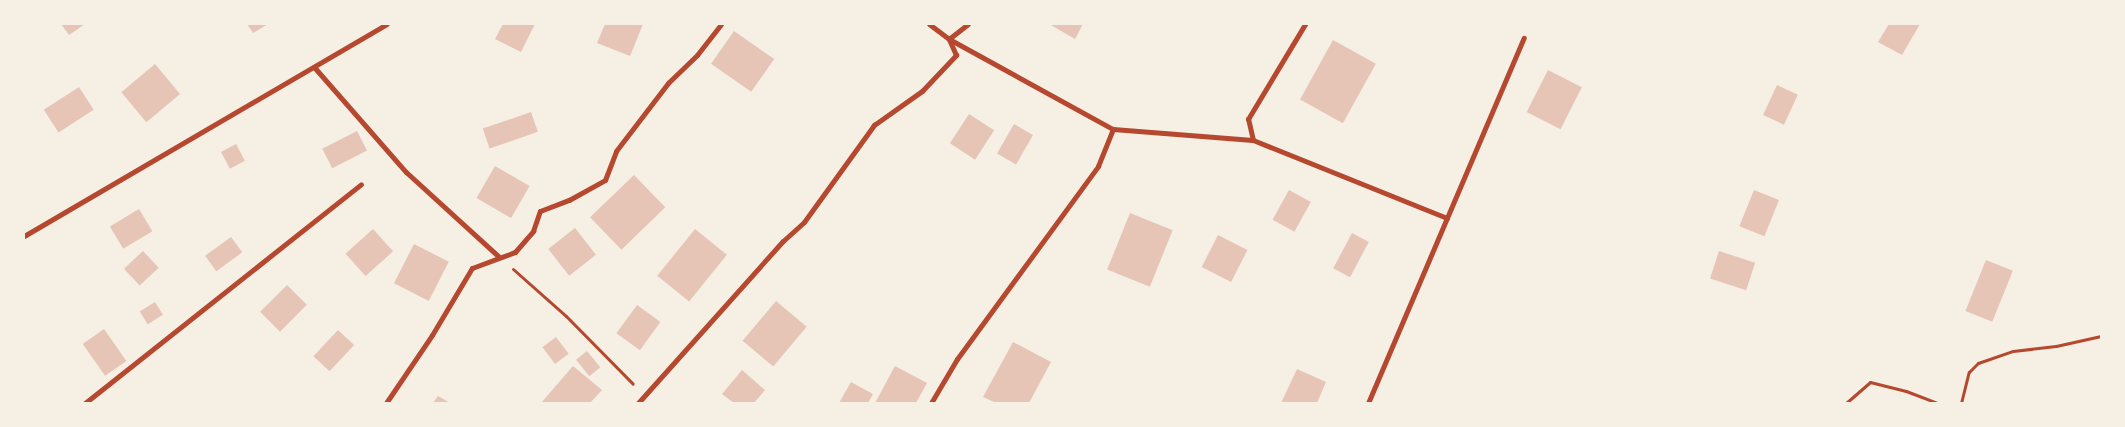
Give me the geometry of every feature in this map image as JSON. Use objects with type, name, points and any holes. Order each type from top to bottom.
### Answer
[{"type":"street","points":[[24,236],[387,24]]},
{"type":"street","points":[[386,403],[432,335],[472,268],[515,252],[533,231],[540,211],[569,200],[605,180],[616,151],[668,82],[697,55],[721,24]]},
{"type":"street","points":[[929,24],[949,39],[1113,129],[1253,140],[1447,218]]},
{"type":"street","points":[[949,39],[968,24]]},
{"type":"street","points":[[1253,140],[1248,119],[1305,24]]},
{"type":"street","points":[[1368,403],[1524,38]]},
{"type":"street","points":[[638,403],[783,241],[804,222],[874,126],[922,92],[956,55],[949,39]]},
{"type":"street","points":[[314,67],[406,172],[499,257]]},
{"type":"street","points":[[931,403],[957,359],[1098,166],[1113,129]]},
{"type":"street","points":[[85,403],[361,184]]},
{"type":"path","points":[[499,257],[566,316],[644,395]]},
{"type":"path","points":[[1961,403],[1969,372],[1978,363],[2013,351],[2056,346],[2101,336]]},
{"type":"path","points":[[1846,403],[1870,382],[1906,390],[1938,403]]},
{"type":"building","points":[[61,24],[85,24],[69,35]]},
{"type":"building","points":[[247,24],[268,24],[253,33]]},
{"type":"building","points":[[503,24],[535,24],[521,52],[495,39]]},
{"type":"building","points":[[605,24],[643,24],[630,56],[597,43]]},
{"type":"building","points":[[1049,24],[1083,24],[1075,39]]},
{"type":"building","points":[[1889,24],[1920,24],[1902,55],[1878,42]]},
{"type":"building","points":[[734,31],[774,59],[751,92],[711,64]]},
{"type":"building","points":[[1333,40],[1376,64],[1343,123],[1300,99]]},
{"type":"building","points":[[155,64],[180,94],[146,122],[121,92]]},
{"type":"building","points":[[1548,70],[1582,87],[1561,129],[1527,112]]},
{"type":"building","points":[[1777,85],[1798,95],[1784,125],[1763,115]]},
{"type":"building","points":[[79,87],[94,110],[58,133],[44,110]]},
{"type":"building","points":[[531,112],[538,132],[490,148],[483,129]]},
{"type":"building","points":[[969,114],[994,130],[975,160],[950,143]]},
{"type":"building","points":[[1014,124],[1033,135],[1016,164],[997,153]]},
{"type":"building","points":[[357,131],[367,151],[332,168],[322,149]]},
{"type":"building","points":[[236,144],[245,161],[230,169],[221,152]]},
{"type":"building","points":[[495,166],[530,186],[511,218],[476,198]]},
{"type":"building","points":[[634,175],[665,207],[621,250],[590,217]]},
{"type":"building","points":[[1289,190],[1311,202],[1294,232],[1273,220]]},
{"type":"building","points":[[1754,190],[1779,200],[1764,236],[1739,226]]},
{"type":"building","points":[[139,209],[152,231],[123,249],[110,227]]},
{"type":"building","points":[[1130,213],[1173,230],[1150,287],[1107,270]]},
{"type":"building","points":[[575,228],[596,255],[569,276],[548,249]]},
{"type":"building","points":[[373,229],[393,251],[366,276],[346,254]]},
{"type":"building","points":[[695,229],[727,255],[689,301],[657,276]]},
{"type":"building","points":[[1352,233],[1369,242],[1350,277],[1333,268]]},
{"type":"building","points":[[1218,235],[1247,250],[1231,282],[1202,267]]},
{"type":"building","points":[[231,237],[242,252],[216,271],[205,256]]},
{"type":"building","points":[[414,244],[449,262],[429,301],[394,283]]},
{"type":"building","points":[[143,251],[159,268],[140,286],[124,269]]},
{"type":"building","points":[[1719,251],[1755,263],[1746,290],[1710,279]]},
{"type":"building","points":[[1986,260],[2013,271],[1992,322],[1965,311]]},
{"type":"building","points":[[287,285],[307,305],[280,332],[260,312]]},
{"type":"building","points":[[776,301],[807,327],[773,367],[743,341]]},
{"type":"building","points":[[155,302],[163,315],[148,324],[140,312]]},
{"type":"building","points":[[637,305],[660,322],[640,350],[616,333]]},
{"type":"building","points":[[104,329],[126,361],[105,376],[83,344]]},
{"type":"building","points":[[338,330],[354,345],[330,371],[313,356]]},
{"type":"building","points":[[556,337],[569,354],[555,364],[542,347]]},
{"type":"building","points":[[1013,342],[1051,362],[1029,403],[996,403],[983,397]]},
{"type":"building","points":[[587,351],[600,367],[589,376],[576,360]]},
{"type":"building","points":[[573,366],[602,390],[590,403],[541,403]]},
{"type":"building","points":[[895,366],[927,383],[916,403],[875,403]]},
{"type":"building","points":[[1297,369],[1326,382],[1317,403],[1281,403]]},
{"type":"building","points":[[742,370],[765,390],[754,403],[734,403],[722,394]]},
{"type":"building","points":[[851,382],[873,394],[868,403],[839,403]]},
{"type":"building","points":[[438,396],[450,403],[433,403]]}]
